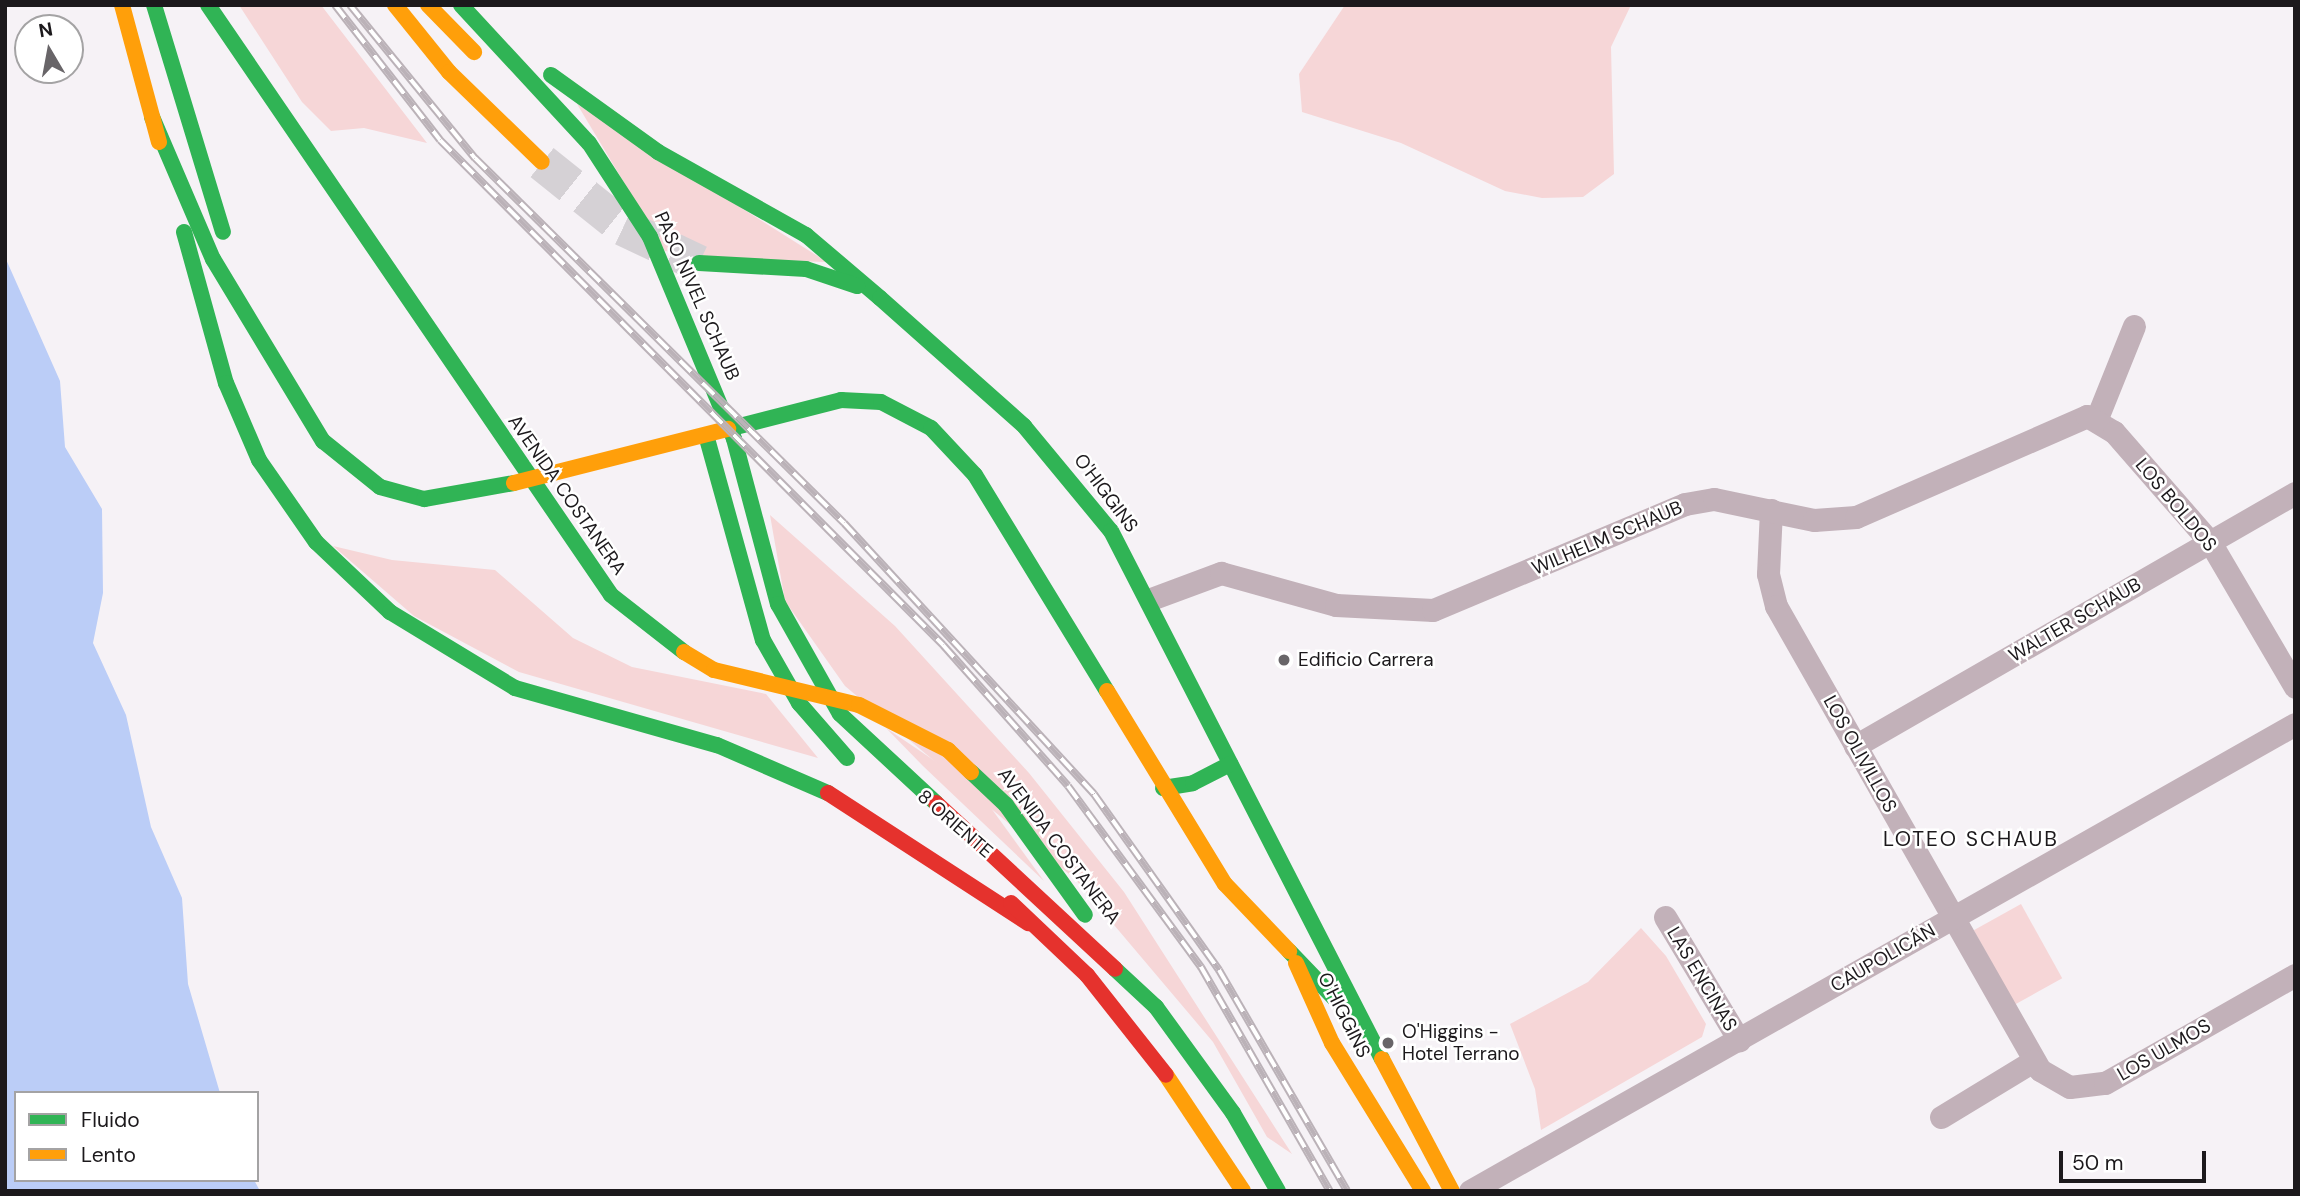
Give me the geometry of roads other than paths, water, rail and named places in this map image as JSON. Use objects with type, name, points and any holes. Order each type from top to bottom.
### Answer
[{"type":"main road","points":[[122,5],[241,422],[292,513],[356,584],[424,637],[498,681],[585,712],[736,751],[817,786],[1043,933]]},
{"type":"main road","points":[[154,5],[216,211],[271,360]]},
{"type":"main road","name":"AVENIDA COSTANERA","points":[[208,5],[611,595],[649,631],[714,670],[859,705],[954,754],[1006,805],[1156,1007]]},
{"type":"main road","points":[[395,5],[449,72],[542,162]]},
{"type":"main road","points":[[428,5],[490,69]]},
{"type":"main road","name":"PASO NIVEL SCHAUB","points":[[462,5],[559,108],[640,218],[707,369],[748,487],[756,522]]},
{"type":"main road","name":"O'HIGGINS","points":[[462,5],[640,140],[797,229],[981,384],[1053,456],[1111,531],[1151,599],[1230,764],[1362,1027],[1452,1191]]},
{"type":"main road","points":[[152,117],[214,258],[271,360],[323,441],[366,480],[424,499],[473,494],[822,402],[868,399],[890,405],[962,456],[1163,788],[1237,900],[1296,963],[1362,1027]]},
{"type":"main road","points":[[777,269],[794,251],[797,229]]},
{"type":"main road","points":[[699,263],[820,271],[880,298]]},
{"type":"main road","points":[[699,417],[712,452],[750,606],[772,659],[799,703],[863,772]]},
{"type":"main road","name":"8 ORIENTE","points":[[756,522],[778,604],[807,667],[839,714],[1156,1007],[1233,1113],[1278,1191]]},
{"type":"main road","points":[[1163,788],[1194,783],[1230,764]]},
{"type":"main road","name":"O'HIGGINS","points":[[1230,764],[1268,878]]},
{"type":"main road","name":"8 ORIENTE","points":[[963,858],[1043,933],[1144,1042],[1243,1191]]},
{"type":"main road","name":"O'HIGGINS","points":[[1280,915],[1296,963],[1332,1042],[1423,1191]]},
{"type":"street","points":[[2097,418],[2134,326]]},
{"type":"street","name":"WILHELM SCHAUB","points":[[1151,599],[1221,573],[1336,605],[1433,610],[1685,503],[1714,499],[1831,522],[1856,517],[2066,421],[2097,418]]},
{"type":"street","name":"LOS BOLDOS","points":[[2097,418],[2210,542],[2295,687]]},
{"type":"street","name":"WALTER SCHAUB","points":[[1855,746],[2295,493]]},
{"type":"street","name":"LOS OLIVILLOS","points":[[1770,510],[1772,597],[2033,1061]]},
{"type":"street","name":"CAUPOLICÁN","points":[[1470,1191],[2295,724]]},
{"type":"street","name":"LAS ENCINAS","points":[[1665,917],[1739,1040]]},
{"type":"street","name":"LOS ULMOS","points":[[2033,1061],[2059,1084],[2094,1087],[2295,975]]},
{"type":"street","points":[[1941,1117],[2033,1061]]},
{"type":"water","points":[[5,257],[60,381],[65,447],[102,509],[103,593],[93,643],[126,715],[151,827],[182,898],[188,984],[219,1091],[14,1091],[14,1182],[255,1182],[260,1191],[5,1191]]},
{"type":"tunnel","points":[[542,162],[623,227],[699,263]]},
{"type":"railway","points":[[335,5],[440,140],[943,645],[1068,786],[1201,967],[1330,1191]]},
{"type":"railway","points":[[350,5],[475,158],[844,523],[1094,794],[1219,970],[1347,1191]]},
{"type":"place","name":"Edificio Carrera","points":[[1284,660]]},
{"type":"place","name":"O'Higgins - Hotel Terrano","points":[[1388,1043]]},
{"type":"district","name":"LOTEO SCHAUB","points":[[1971,839]]}]
